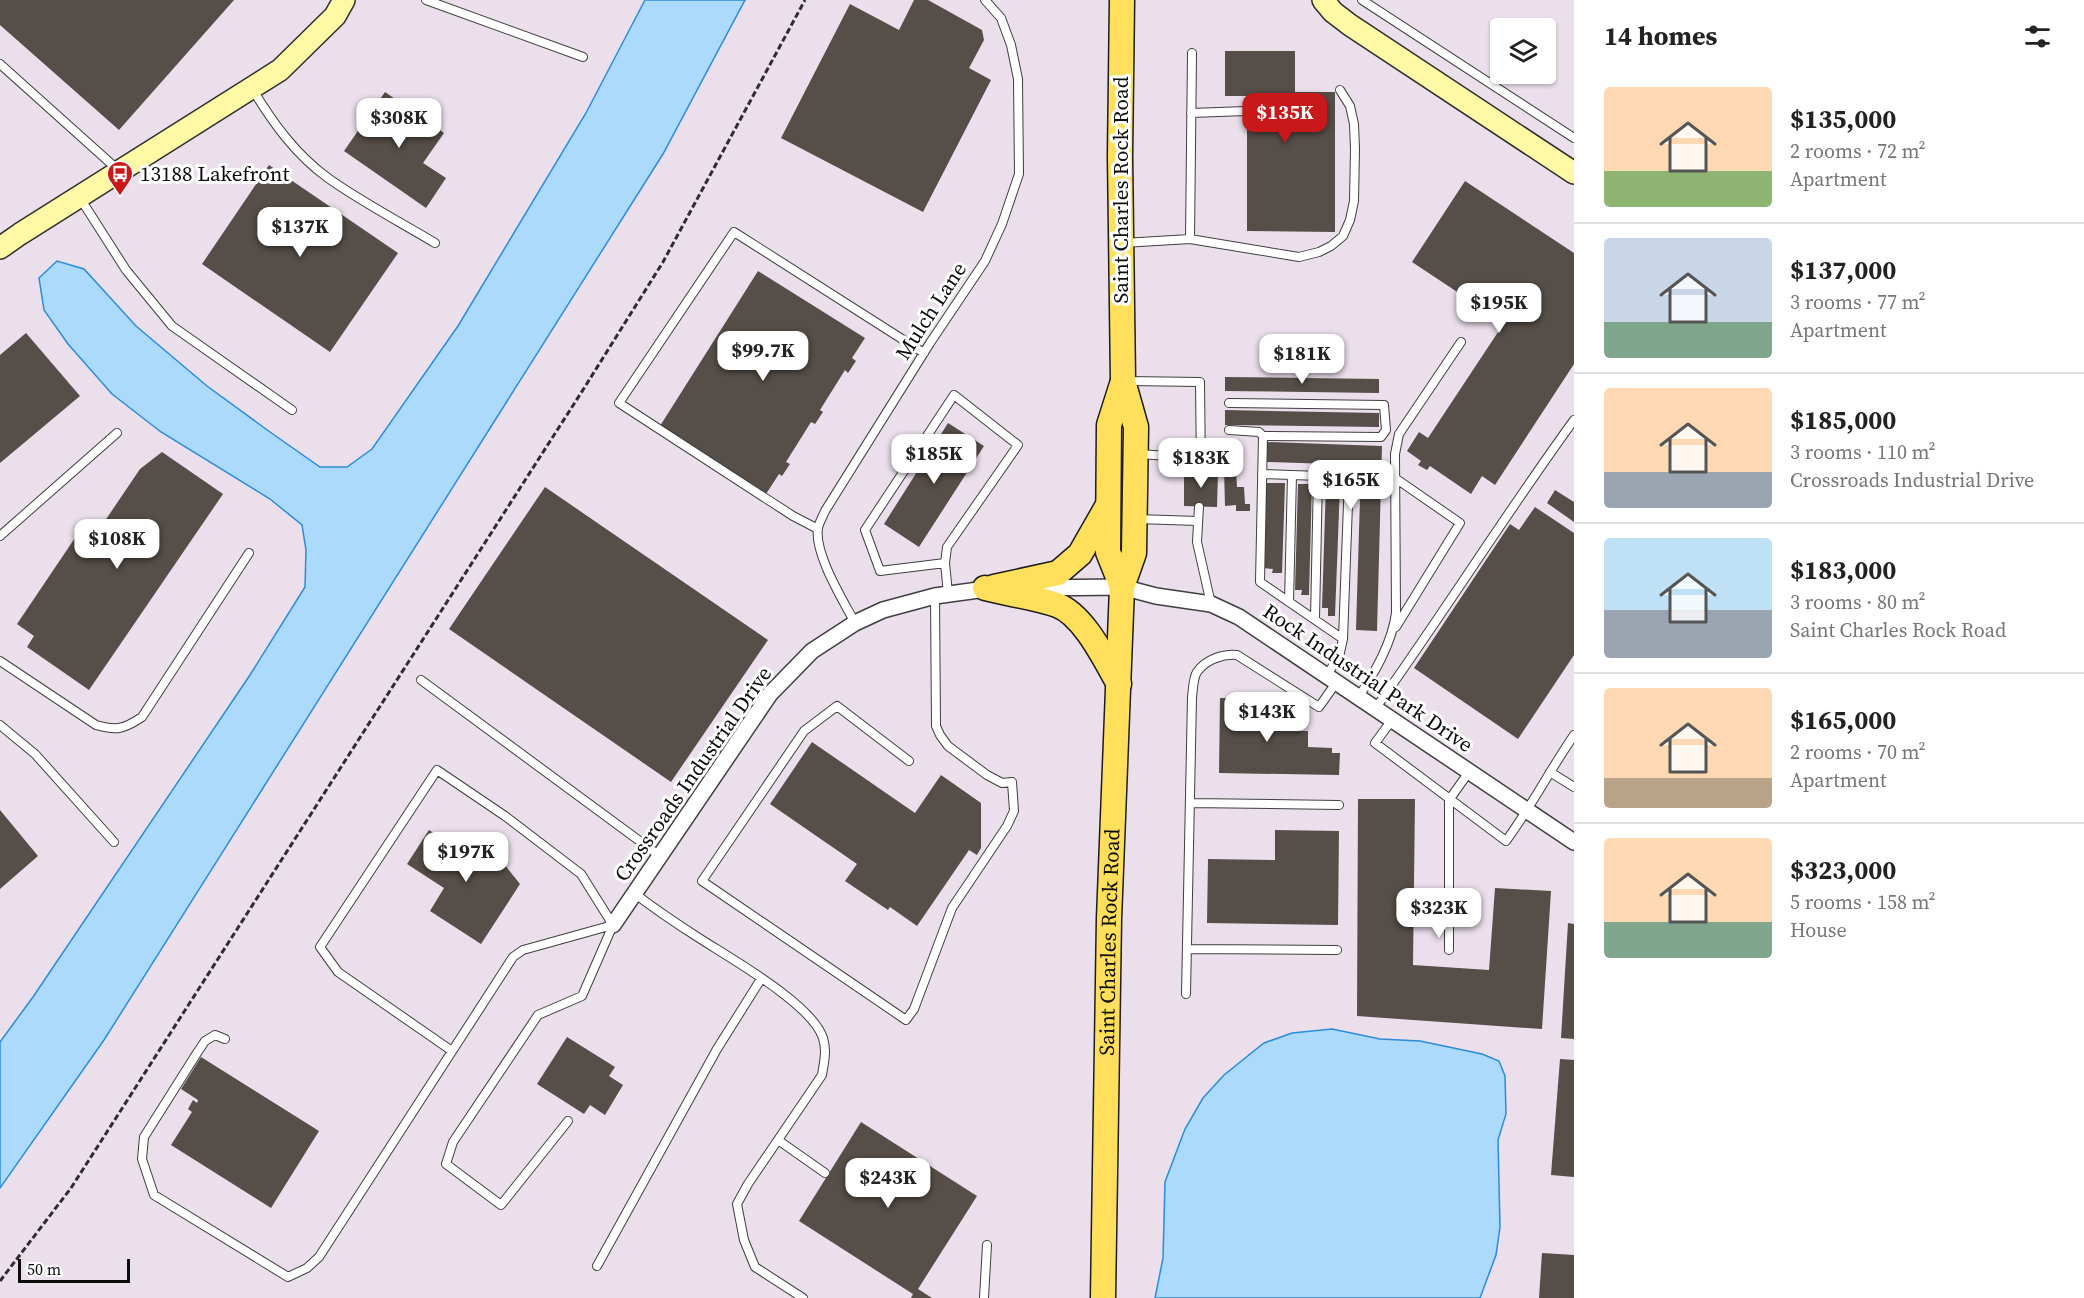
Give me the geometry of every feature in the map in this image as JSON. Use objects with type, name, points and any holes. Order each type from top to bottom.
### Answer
[{"type":"main road","name":"Saint Charles Rock Road","points":[[1103,1298],[1109,931],[1122,587],[1134,553],[1136,427],[1123,381],[1122,0]]},
{"type":"main road","name":"Saint Charles Rock Road","points":[[1122,587],[1108,552],[1110,426],[1123,381]]},
{"type":"main road","points":[[985,588],[1058,573],[1080,554],[1109,503]]},
{"type":"main road","points":[[985,588],[1058,606],[1070,613],[1088,633],[1119,684]]},
{"type":"street","points":[[0,248],[280,70],[335,16],[344,0]]},
{"type":"street","points":[[1323,0],[1333,12],[1350,25],[1574,173]]},
{"type":"street","name":"Rock Industrial Park Drive","points":[[1122,587],[1156,597],[1211,604],[1239,617],[1574,842]]},
{"type":"street","name":"Crossroads Industrial Drive","points":[[613,925],[770,694],[812,651],[855,623],[883,610],[942,595],[985,588],[1122,587]]},
{"type":"lane","points":[[426,0],[583,57]]},
{"type":"lane","name":"Mulch Lane","points":[[818,529],[825,511],[985,261],[1002,224],[1019,174],[1018,79],[1011,45],[1000,18],[985,0]]},
{"type":"lane","points":[[1362,0],[1574,138]]},
{"type":"lane","points":[[1190,239],[1192,53]]},
{"type":"lane","points":[[0,64],[120,171]]},
{"type":"lane","points":[[252,89],[269,116],[296,149],[327,178],[435,243]]},
{"type":"lane","points":[[1121,243],[1190,239],[1299,257],[1331,246],[1343,236],[1354,201],[1354,124],[1350,106],[1340,90]]},
{"type":"lane","points":[[1191,113],[1246,111]]},
{"type":"lane","points":[[79,197],[126,270],[172,326],[292,410]]},
{"type":"lane","points":[[855,623],[830,574],[820,546],[818,529],[793,516],[619,403],[734,232],[924,353]]},
{"type":"lane","points":[[1394,631],[1395,454],[1399,434],[1461,342]]},
{"type":"lane","points":[[1123,381],[1200,382],[1201,473]]},
{"type":"lane","points":[[909,761],[837,706],[804,731],[702,881],[906,1020],[914,1009],[952,908],[1007,826],[1014,811],[1012,782],[1002,783],[987,775],[948,747],[936,726],[942,595],[947,547],[1018,445],[954,395],[865,530],[880,571],[945,564]]},
{"type":"lane","points":[[1229,403],[1384,405],[1386,430],[1381,437],[1263,436],[1259,432],[1229,430]]},
{"type":"lane","points":[[1375,709],[1518,497],[1574,420]]},
{"type":"lane","points":[[0,536],[117,433]]},
{"type":"lane","points":[[1263,436],[1260,582],[1343,639]]},
{"type":"lane","points":[[1135,454],[1200,458]]},
{"type":"lane","points":[[1186,994],[1192,697],[1197,673],[1210,660],[1225,654],[1237,655],[1319,707],[1339,657],[1343,639],[1349,477],[1262,474]]},
{"type":"lane","points":[[1289,602],[1292,475]]},
{"type":"lane","points":[[1315,619],[1318,476]]},
{"type":"lane","points":[[1358,698],[1372,678],[1394,631],[1460,523],[1395,478]]},
{"type":"lane","points":[[1199,507],[1197,542],[1211,604]]},
{"type":"lane","points":[[1134,519],[1198,521]]},
{"type":"lane","points":[[0,661],[96,725],[111,729],[127,727],[142,717],[249,553]]},
{"type":"lane","points":[[421,680],[660,856]]},
{"type":"lane","points":[[1392,720],[1375,744],[1506,841],[1528,811],[1574,735]]},
{"type":"lane","points":[[0,725],[35,754],[114,842]]},
{"type":"lane","points":[[452,1051],[338,972],[320,947],[437,770],[505,816],[581,873],[613,925]]},
{"type":"lane","points":[[1449,951],[1449,800],[1469,772]]},
{"type":"lane","points":[[1550,772],[1574,787]]},
{"type":"lane","points":[[1190,803],[1339,805]]},
{"type":"lane","points":[[634,893],[761,979],[807,1014],[822,1037],[825,1054],[822,1075],[737,1204],[744,1240],[755,1268],[803,1298]]},
{"type":"lane","points":[[225,1039],[215,1035],[205,1041],[144,1137],[142,1159],[154,1195],[288,1278],[307,1268],[320,1257],[513,957],[523,950],[613,925]]},
{"type":"lane","points":[[567,1120],[501,1205],[446,1164],[453,1142],[538,1015],[582,996],[613,925]]},
{"type":"lane","points":[[1187,949],[1336,950]]},
{"type":"lane","points":[[597,1266],[717,1049],[761,979]]},
{"type":"lane","points":[[778,1140],[825,1173]]},
{"type":"lane","points":[[984,1298],[987,1245]]},
{"type":"path","points":[[0,1281],[71,1188],[581,393],[663,262],[805,0]]},
{"type":"shaded area","points":[[0,0],[1574,0],[1574,1298],[0,1298]]},
{"type":"water","points":[[645,0],[745,0],[663,154],[104,1040],[0,1188],[0,1042],[33,997],[250,675],[305,587],[306,550],[302,525],[270,499],[161,432],[112,394],[68,344],[44,310],[39,278],[57,261],[84,269],[136,326],[207,386],[320,467],[347,467],[372,449],[458,326],[586,113]]},
{"type":"water","points":[[1332,1029],[1380,1039],[1420,1041],[1482,1054],[1499,1061],[1505,1076],[1506,1114],[1498,1140],[1500,1227],[1496,1255],[1480,1298],[1155,1298],[1163,1258],[1165,1182],[1185,1129],[1203,1098],[1224,1075],[1264,1043],[1292,1033]]},
{"type":"building","points":[[0,0],[234,0],[119,130],[0,25]]},
{"type":"building","points":[[914,0],[928,0],[982,30],[984,40],[969,68],[991,80],[923,212],[781,138],[850,4],[899,30]]},
{"type":"building","points":[[1225,51],[1295,51],[1295,92],[1335,92],[1335,232],[1247,231],[1247,96],[1225,96]]},
{"type":"building","points":[[385,92],[444,133],[423,163],[446,178],[426,208],[344,151]]},
{"type":"building","points":[[269,165],[398,253],[330,352],[202,264]]},
{"type":"building","points":[[1465,181],[1574,253],[1574,364],[1495,485],[1482,476],[1471,494],[1430,466],[1427,470],[1418,465],[1421,461],[1407,451],[1419,432],[1428,438],[1504,323],[1412,262]]},
{"type":"building","points":[[758,271],[865,338],[852,358],[856,361],[848,373],[845,370],[820,410],[823,412],[815,424],[811,422],[786,462],[790,464],[782,476],[779,474],[766,494],[660,426]]},
{"type":"building","points":[[26,333],[80,396],[0,463],[0,355]]},
{"type":"building","points":[[1225,377],[1379,379],[1379,393],[1225,391]]},
{"type":"building","points":[[1225,410],[1379,413],[1379,427],[1225,425]]},
{"type":"building","points":[[948,423],[984,446],[919,547],[884,524]]},
{"type":"building","points":[[1267,442],[1382,446],[1377,631],[1356,630],[1361,465],[1267,462]]},
{"type":"building","points":[[162,452],[223,494],[89,690],[27,647],[34,636],[17,624],[79,532],[92,540],[140,469]]},
{"type":"building","points":[[1224,469],[1236,469],[1237,487],[1244,487],[1245,504],[1250,504],[1250,511],[1236,511],[1236,505],[1225,506]]},
{"type":"building","points":[[1184,472],[1218,473],[1217,507],[1184,506]]},
{"type":"building","points":[[1266,483],[1285,483],[1282,573],[1272,573],[1273,569],[1263,568]]},
{"type":"building","points":[[1298,484],[1312,484],[1309,595],[1301,595],[1302,590],[1295,590]]},
{"type":"building","points":[[1326,484],[1340,485],[1335,616],[1328,616],[1328,608],[1322,608]]},
{"type":"building","points":[[545,487],[768,640],[671,782],[449,629]]},
{"type":"building","points":[[1555,490],[1574,502],[1574,522],[1547,503]]},
{"type":"building","points":[[1535,507],[1574,533],[1574,655],[1518,739],[1414,668],[1510,524],[1519,530]]},
{"type":"building","points":[[1220,698],[1260,699],[1260,704],[1268,705],[1268,710],[1276,710],[1276,715],[1284,715],[1284,721],[1292,721],[1292,726],[1300,726],[1300,731],[1308,731],[1308,747],[1332,748],[1332,753],[1340,753],[1339,775],[1219,773]]},
{"type":"building","points":[[812,742],[915,813],[941,775],[981,803],[981,848],[977,855],[969,850],[917,926],[890,907],[888,910],[845,881],[857,864],[770,804]]},
{"type":"building","points":[[1358,799],[1415,799],[1413,965],[1489,970],[1495,888],[1551,891],[1542,1029],[1357,1016]]},
{"type":"building","points":[[0,810],[38,856],[0,889]]},
{"type":"building","points":[[429,830],[467,854],[480,834],[520,884],[481,944],[430,911],[444,888],[407,864]]},
{"type":"building","points":[[1275,830],[1339,831],[1338,925],[1207,923],[1208,859],[1275,860]]},
{"type":"building","points":[[1568,923],[1574,924],[1574,1039],[1561,1038]]},
{"type":"building","points":[[567,1037],[615,1067],[609,1076],[623,1085],[605,1115],[590,1105],[584,1114],[537,1084]]},
{"type":"building","points":[[201,1057],[319,1131],[271,1208],[171,1145],[192,1112],[188,1109],[193,1100],[197,1103],[198,1100],[181,1089]]},
{"type":"building","points":[[1560,1059],[1574,1060],[1574,1177],[1551,1175]]},
{"type":"building","points":[[861,1122],[977,1196],[918,1289],[932,1298],[911,1298],[913,1294],[799,1221]]},
{"type":"building","points":[[1542,1253],[1574,1255],[1574,1298],[1539,1298]]},
{"type":"place","name":"13188 Lakefront","points":[[120,197]]}]
